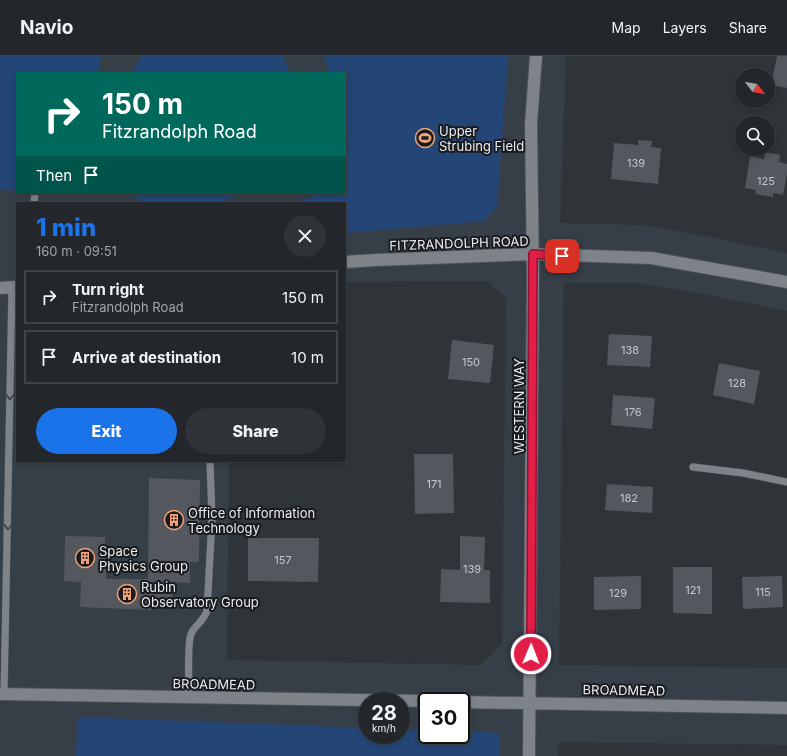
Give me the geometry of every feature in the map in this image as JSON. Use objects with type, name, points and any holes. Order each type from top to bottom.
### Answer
[{"type":"street","name":"WESTERN WAY","points":[[529,756],[533,254],[531,124],[536,56]]},
{"type":"street","name":"FITZRANDOLPH ROAD","points":[[346,262],[533,254],[652,258],[744,273],[787,282]]},
{"type":"street","points":[[0,288],[15,288]]},
{"type":"street","name":"BROADMEAD","points":[[2,694],[418,701]]},
{"type":"street","name":"BROADMEAD","points":[[470,702],[787,708]]},
{"type":"lane","points":[[2,694],[15,288]]},
{"type":"lane","points":[[189,697],[190,639],[195,628],[205,617],[206,611],[212,519],[210,462]]},
{"type":"lane","points":[[694,467],[743,473],[787,482]]},
{"type":"shaded area","points":[[0,56],[566,56],[560,223],[641,225],[705,236],[787,253],[787,311],[693,292],[637,283],[564,283],[559,665],[787,668],[787,745],[559,742],[558,756],[0,756]]},
{"type":"shaded area","points":[[0,56],[101,56],[98,72],[16,72],[16,191],[0,189]]},
{"type":"shaded area","points":[[142,56],[283,56],[290,72],[132,72]]},
{"type":"shaded area","name":"Upper Strubing Field","points":[[324,56],[508,56],[497,207],[484,221],[346,233],[346,202],[295,202],[320,194],[346,194],[346,152],[349,146],[346,134],[346,72],[329,72]]},
{"type":"shaded area","points":[[135,194],[242,194],[220,202],[139,202]]},
{"type":"shaded area","points":[[78,717],[358,728],[358,744],[410,744],[410,729],[418,730],[418,744],[470,744],[470,731],[500,733],[500,756],[76,756]]},
{"type":"building","points":[[777,56],[787,56],[787,88],[775,86],[775,68]]},
{"type":"building","points":[[638,140],[652,141],[651,147],[661,148],[658,184],[611,179],[614,143],[638,145]]},
{"type":"building","points":[[775,154],[780,155],[779,162],[787,164],[787,174],[783,195],[773,193],[773,197],[755,194],[756,190],[745,188],[750,156],[764,159],[764,156],[775,156]]},
{"type":"building","points":[[609,334],[652,336],[650,367],[607,365]]},
{"type":"building","points":[[452,340],[494,345],[490,383],[448,379]]},
{"type":"building","points":[[719,363],[760,371],[754,404],[713,395]]},
{"type":"building","points":[[613,395],[655,398],[652,429],[611,425]]},
{"type":"building","points":[[414,454],[453,454],[454,513],[415,514]]},
{"type":"building","points":[[149,478],[200,480],[199,562],[190,562],[190,583],[173,582],[172,608],[152,608],[152,610],[80,607],[81,582],[64,581],[65,536],[105,537],[106,579],[148,579]]},
{"type":"building","points":[[607,484],[653,487],[652,513],[605,510]]},
{"type":"building","points":[[460,536],[485,537],[484,570],[490,570],[490,603],[440,602],[441,569],[460,570]]},
{"type":"building","points":[[248,538],[319,538],[318,582],[248,581]]},
{"type":"building","points":[[673,567],[712,567],[712,614],[673,613]]},
{"type":"building","points":[[641,576],[641,609],[594,610],[594,577]]},
{"type":"building","points":[[782,576],[783,607],[743,609],[742,577]]},
{"type":"place","name":"Upper Strubing Field","points":[[425,138]]},
{"type":"place","name":"Office of Information Technology","points":[[174,520]]},
{"type":"place","name":"Space Physics Group","points":[[85,558]]},
{"type":"place","name":"Rubin Observatory Group","points":[[127,594]]},
{"type":"route","points":[[531,654],[533,254],[562,256]]}]
